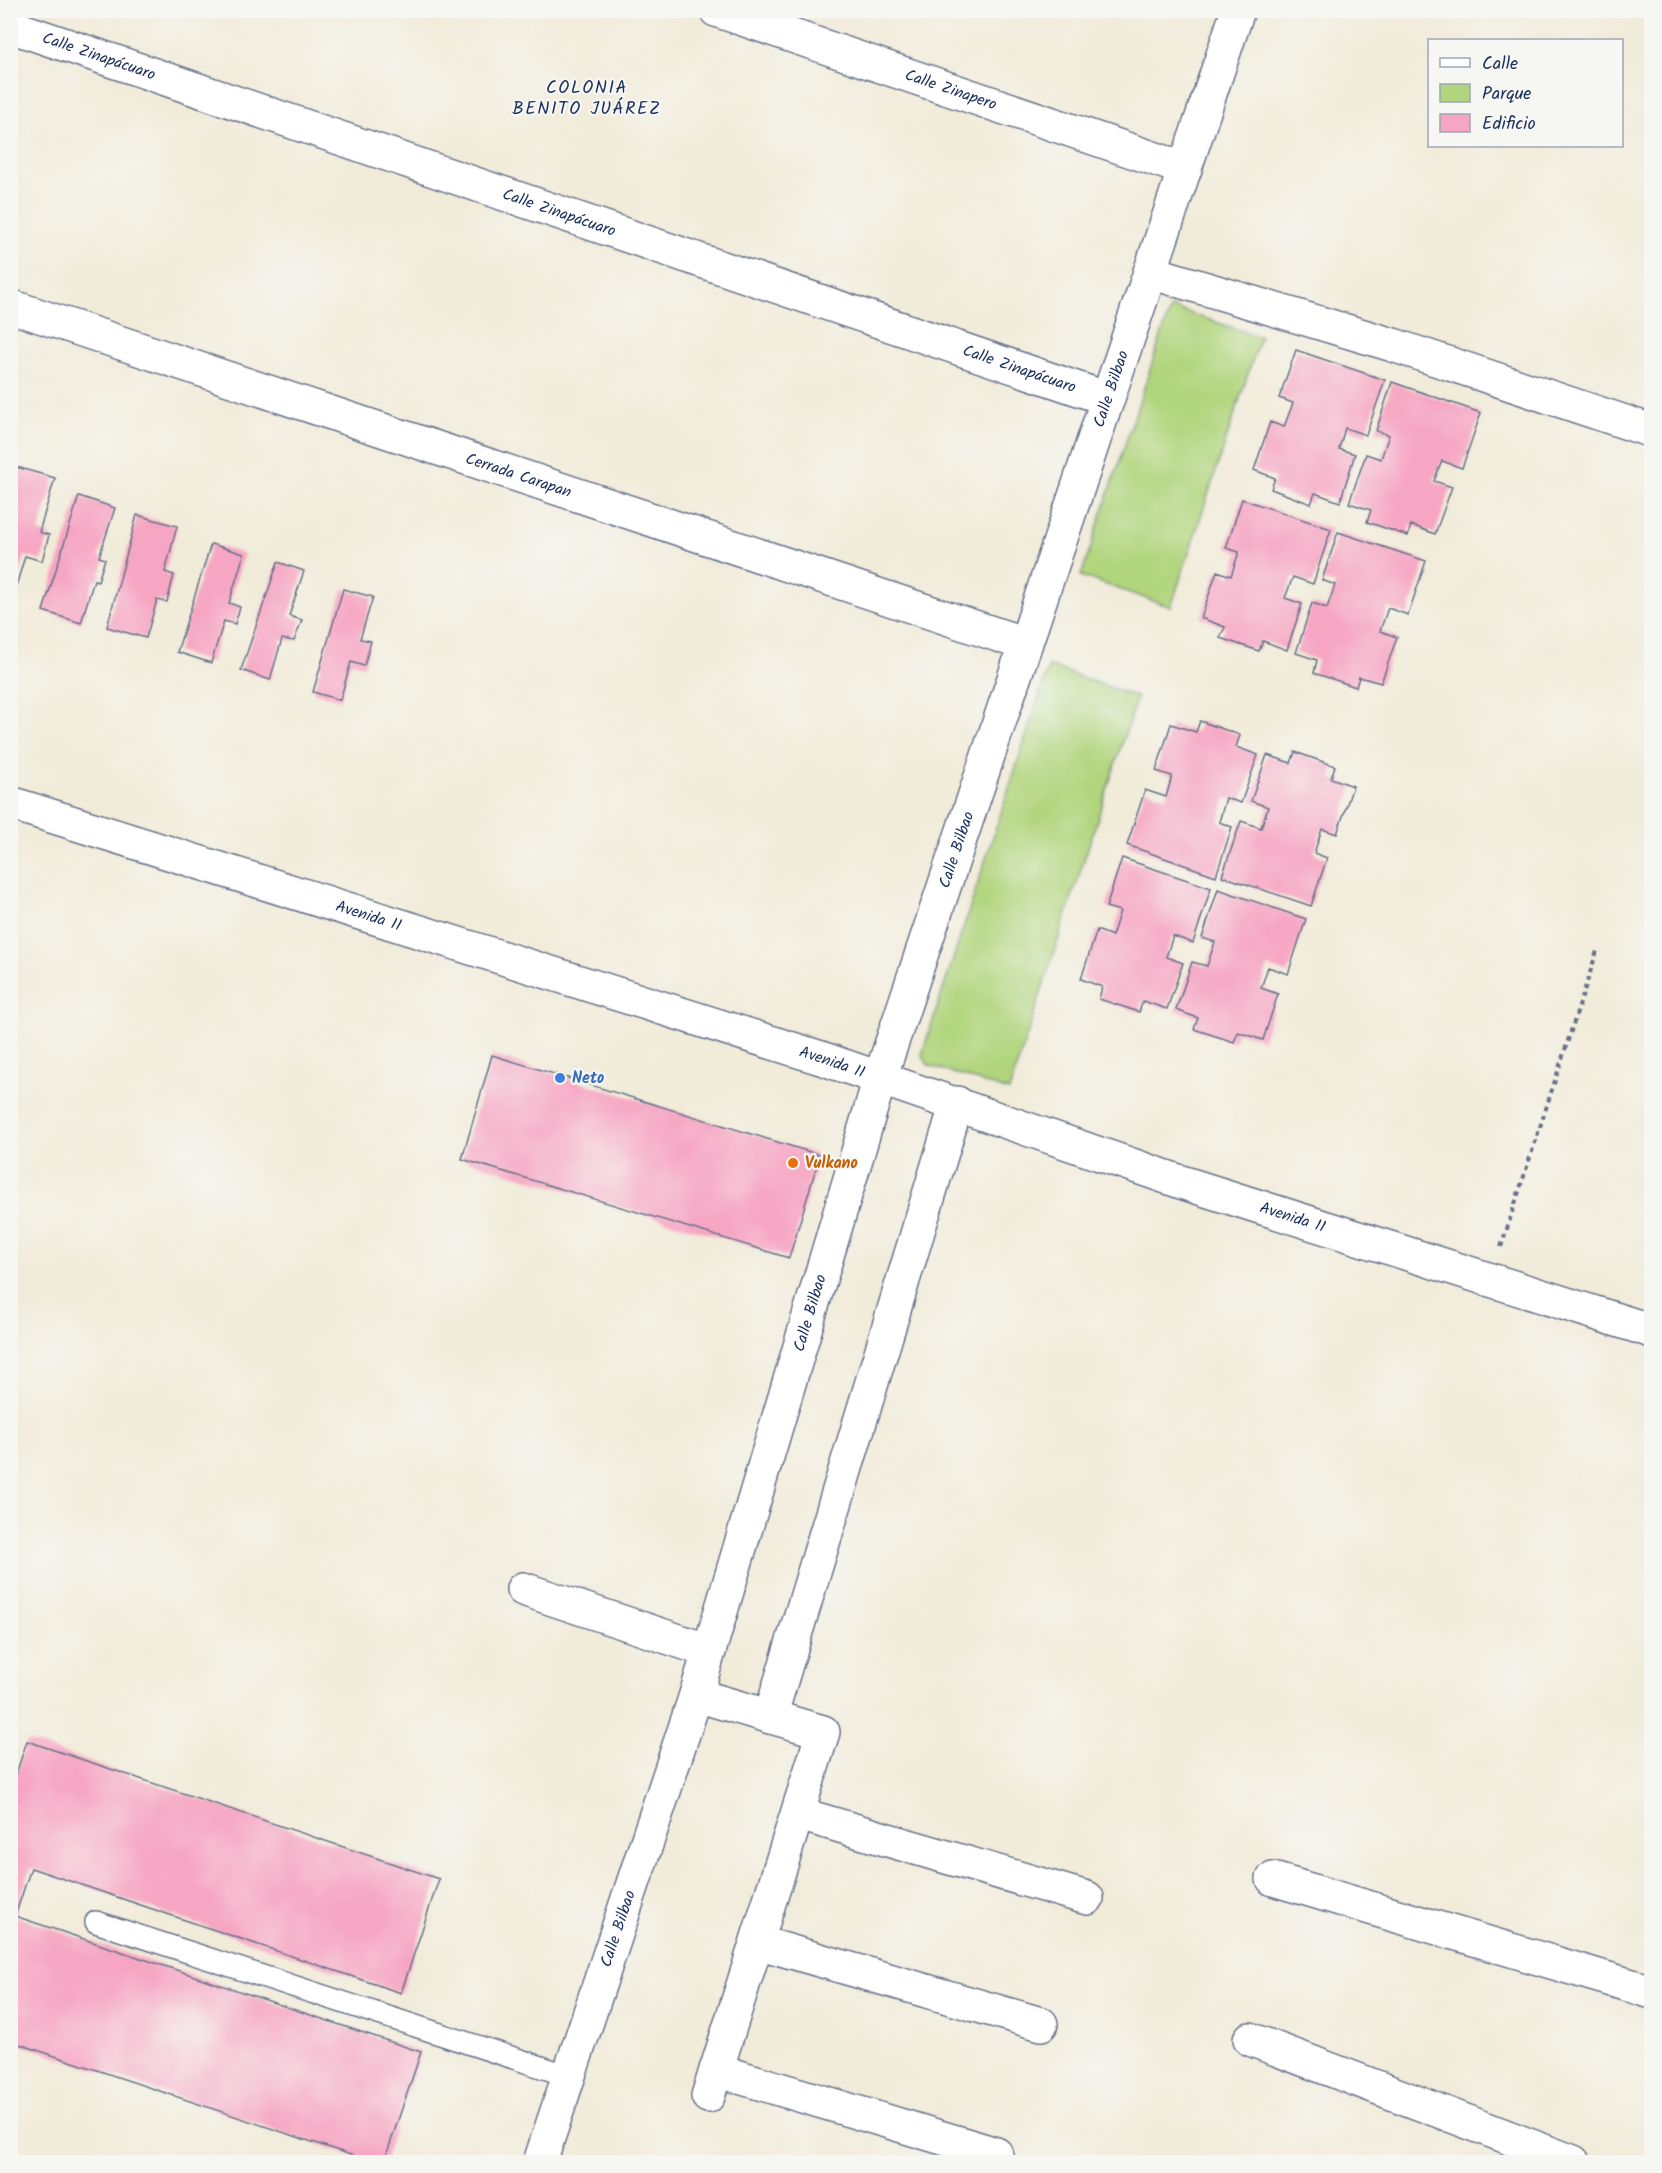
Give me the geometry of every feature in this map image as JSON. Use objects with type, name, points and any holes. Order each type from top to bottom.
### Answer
[{"type":"street","name":"Calle Zinapero","points":[[716,10],[1185,169]]},
{"type":"street","name":"Calle Bilbao","points":[[540,2163],[696,1695],[880,1078],[1238,10]]},
{"type":"street","name":"Calle Zinapácuaro","points":[[10,26],[1108,399]]},
{"type":"street","points":[[1150,272],[1394,345],[1652,431]]},
{"type":"street","name":"Cerrada Carapan","points":[[10,306],[1025,644]]},
{"type":"street","name":"Avenida 11","points":[[10,803],[880,1078],[1181,1182],[1652,1331]]},
{"type":"street","points":[[770,1717],[957,1103]]},
{"type":"street","points":[[523,1590],[709,1651]]},
{"type":"street","points":[[696,1695],[823,1732],[799,1814],[712,2083],[996,2154]]},
{"type":"street","points":[[799,1814],[1087,1898]]},
{"type":"street","points":[[1273,1880],[1652,1992]]},
{"type":"street","points":[[758,1942],[1041,2024]]},
{"type":"street","points":[[1250,2039],[1573,2163]]},
{"type":"lane","points":[[96,1922],[569,2076]]},
{"type":"path","points":[[1491,1279],[1597,951]]},
{"type":"green space","points":[[1171,307],[1260,337],[1171,607],[1081,576]]},
{"type":"green space","points":[[1049,666],[1137,697],[1009,1091],[928,1065],[922,1054]]},
{"type":"building","points":[[1296,350],[1385,380],[1366,435],[1345,428],[1339,449],[1355,454],[1340,502],[1315,493],[1311,504],[1271,489],[1275,478],[1254,470],[1270,422],[1284,427],[1293,403],[1279,398]]},
{"type":"building","points":[[1392,382],[1481,413],[1462,468],[1442,461],[1434,481],[1452,487],[1435,534],[1411,525],[1408,536],[1367,522],[1371,510],[1349,503],[1366,454],[1381,459],[1389,435],[1376,431]]},
{"type":"building","points":[[13,466],[55,478],[39,532],[49,535],[42,561],[25,556],[11,603],[10,473]]},
{"type":"building","points":[[79,496],[115,508],[99,557],[105,559],[98,581],[94,580],[81,623],[43,611]]},
{"type":"building","points":[[1242,499],[1331,529],[1313,584],[1293,577],[1285,598],[1302,604],[1287,650],[1263,641],[1259,651],[1220,638],[1225,627],[1201,618],[1217,571],[1231,576],[1239,552],[1226,548]]},
{"type":"building","points":[[137,515],[177,526],[165,572],[174,575],[167,602],[157,600],[146,638],[107,627]]},
{"type":"building","points":[[1338,532],[1426,561],[1408,615],[1388,608],[1380,631],[1397,637],[1381,683],[1359,677],[1356,687],[1314,673],[1317,660],[1296,653],[1312,603],[1327,608],[1335,585],[1322,580]]},
{"type":"building","points":[[211,544],[244,554],[229,603],[240,607],[235,624],[224,621],[211,663],[177,652]]},
{"type":"building","points":[[278,562],[304,571],[289,616],[302,620],[294,641],[282,639],[270,680],[241,670]]},
{"type":"building","points":[[343,589],[373,597],[360,639],[371,641],[364,666],[351,662],[340,700],[313,692]]},
{"type":"building","points":[[1200,721],[1240,735],[1236,747],[1258,755],[1241,803],[1226,798],[1219,822],[1232,827],[1216,876],[1127,845],[1145,790],[1166,797],[1172,776],[1156,771],[1171,724],[1196,732]]},
{"type":"building","points":[[1295,752],[1335,766],[1331,778],[1353,786],[1337,834],[1322,829],[1314,853],[1327,858],[1311,906],[1222,876],[1241,821],[1261,828],[1268,807],[1251,801],[1267,755],[1291,763]]},
{"type":"building","points":[[1122,858],[1211,888],[1193,943],[1173,936],[1166,957],[1183,963],[1167,1009],[1143,1001],[1139,1012],[1099,999],[1102,987],[1081,979],[1097,930],[1112,936],[1120,911],[1106,907]]},
{"type":"building","points":[[1218,889],[1306,919],[1288,974],[1268,967],[1261,988],[1278,994],[1263,1040],[1238,1032],[1234,1042],[1194,1029],[1198,1018],[1176,1010],[1192,962],[1207,966],[1215,942],[1202,938]]},
{"type":"building","points":[[492,1055],[820,1155],[789,1258],[462,1159]]},
{"type":"building","points":[[27,1741],[439,1879],[401,1993],[31,1868],[15,1916],[421,2052],[384,2162],[372,2162],[10,2041],[10,1792]]},
{"type":"place","name":"Neto","points":[[560,1078]]},
{"type":"place","name":"Vulkano","points":[[793,1163]]},
{"type":"district","name":"COLONIA BENITO JUÁREZ","points":[[587,98]]}]
